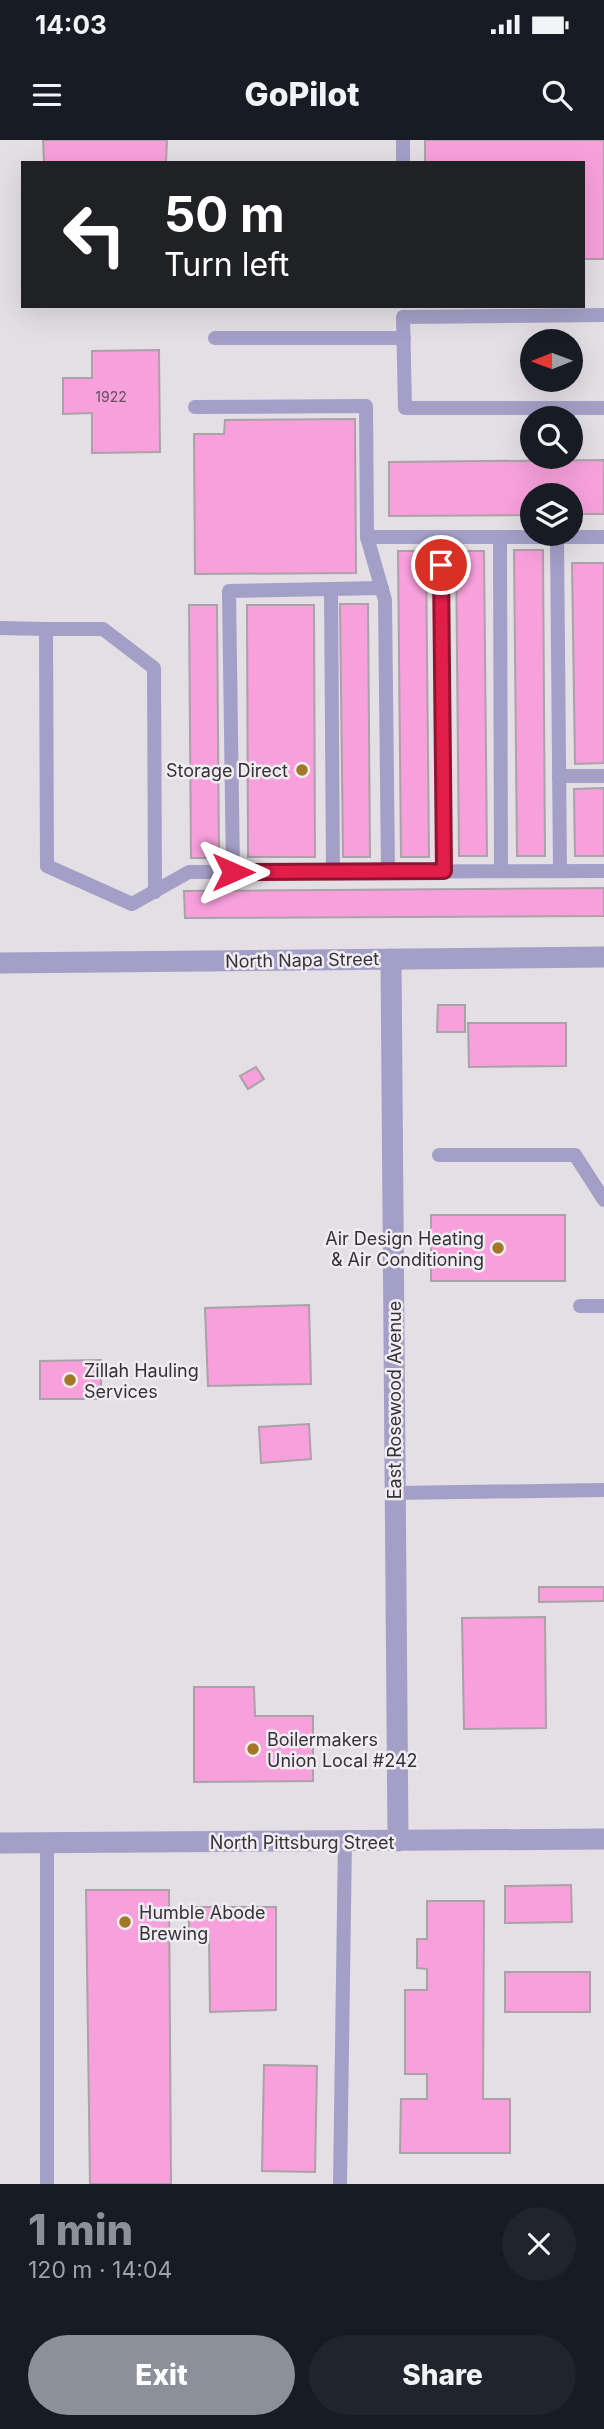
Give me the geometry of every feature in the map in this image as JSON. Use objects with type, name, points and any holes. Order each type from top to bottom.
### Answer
[{"type":"street","name":"North Napa Street","points":[[0,963],[604,957]]},
{"type":"street","name":"East Rosewood Avenue","points":[[391,959],[398,1841]]},
{"type":"street","name":"North Pittsburg Street","points":[[0,1843],[604,1839]]},
{"type":"lane","points":[[403,140],[403,161]]},
{"type":"lane","points":[[604,315],[403,312],[405,408],[604,408]]},
{"type":"lane","points":[[215,338],[404,338]]},
{"type":"lane","points":[[195,407],[366,406],[368,537],[385,600],[388,872]]},
{"type":"lane","points":[[368,537],[520,537]]},
{"type":"lane","points":[[440,537],[444,871]]},
{"type":"lane","points":[[500,537],[501,871]]},
{"type":"lane","points":[[583,537],[604,537]]},
{"type":"lane","points":[[556,546],[561,871]]},
{"type":"lane","points":[[233,872],[229,591],[382,588]]},
{"type":"lane","points":[[331,589],[333,872]]},
{"type":"lane","points":[[0,628],[103,629],[154,668],[155,891]]},
{"type":"lane","points":[[46,629],[47,866],[132,904],[189,872],[604,871]]},
{"type":"lane","points":[[559,776],[604,776]]},
{"type":"lane","points":[[439,1155],[575,1155],[604,1200]]},
{"type":"lane","points":[[580,1306],[604,1306]]},
{"type":"lane","points":[[395,1493],[604,1490]]},
{"type":"lane","points":[[340,2184],[345,1841]]},
{"type":"lane","points":[[47,1843],[47,2184]]},
{"type":"building","points":[[43,140],[167,140],[166,161],[44,161]]},
{"type":"building","points":[[425,140],[604,140],[604,259],[585,259],[585,161],[425,161]]},
{"type":"building","points":[[159,350],[160,452],[92,453],[92,413],[63,414],[63,378],[92,378],[92,351]]},
{"type":"building","points":[[355,419],[356,573],[195,574],[194,434],[224,434],[225,420]]},
{"type":"building","points":[[583,460],[604,460],[604,514],[583,514],[583,483],[520,483],[520,515],[389,516],[389,462],[520,461],[520,469],[583,469]]},
{"type":"building","points":[[514,550],[543,550],[545,856],[517,856]]},
{"type":"building","points":[[398,551],[426,551],[429,857],[401,857]]},
{"type":"building","points":[[456,551],[484,551],[487,856],[459,856]]},
{"type":"building","points":[[572,563],[604,563],[604,763],[575,764]]},
{"type":"building","points":[[340,604],[368,604],[370,857],[343,857]]},
{"type":"building","points":[[189,605],[217,605],[219,858],[191,858]]},
{"type":"building","points":[[247,605],[314,605],[315,857],[248,857]]},
{"type":"building","points":[[604,788],[604,856],[575,856],[574,789]]},
{"type":"building","points":[[604,888],[604,916],[185,918],[184,891]]},
{"type":"building","points":[[438,1005],[465,1005],[465,1032],[437,1032]]},
{"type":"building","points":[[468,1023],[566,1023],[566,1066],[469,1067]]},
{"type":"building","points":[[256,1067],[264,1079],[248,1089],[240,1076]]},
{"type":"building","name":"Air Design Heating & Air Conditioning","points":[[431,1215],[565,1215],[565,1281],[431,1281]]},
{"type":"building","points":[[309,1305],[311,1384],[208,1386],[205,1308]]},
{"type":"building","name":"Zillah Hauling Services","points":[[101,1360],[101,1399],[40,1399],[40,1361]]},
{"type":"building","points":[[309,1424],[311,1459],[261,1463],[259,1427]]},
{"type":"building","points":[[539,1587],[604,1587],[604,1601],[539,1602]]},
{"type":"building","points":[[545,1617],[546,1728],[464,1729],[462,1618]]},
{"type":"building","name":"Boilermakers Union Local #242","points":[[194,1687],[254,1687],[255,1716],[313,1716],[313,1781],[194,1782]]},
{"type":"building","points":[[571,1885],[572,1922],[505,1923],[505,1886]]},
{"type":"building","points":[[86,1890],[169,1890],[171,2184],[90,2184]]},
{"type":"building","points":[[427,1901],[484,1901],[483,2099],[510,2099],[510,2153],[400,2153],[401,2099],[427,2099],[427,2074],[405,2074],[405,1990],[427,1990],[427,1969],[417,1968],[417,1939],[427,1939]]},
{"type":"building","points":[[189,1907],[276,1907],[276,2010],[210,2012],[209,1936],[189,1937]]},
{"type":"building","points":[[505,1972],[590,1972],[590,2012],[505,2012]]},
{"type":"building","points":[[264,2065],[317,2066],[315,2172],[262,2171]]},
{"type":"place","name":"Storage Direct","points":[[302,770]]},
{"type":"place","name":"Air Design Heating & Air Conditioning","points":[[498,1248]]},
{"type":"place","name":"Zillah Hauling Services","points":[[70,1380]]},
{"type":"place","name":"Boilermakers Union Local #242","points":[[253,1749]]},
{"type":"place","name":"Humble Abode Brewing","points":[[125,1922]]},
{"type":"route","points":[[233,872],[444,871],[441,565]]}]
